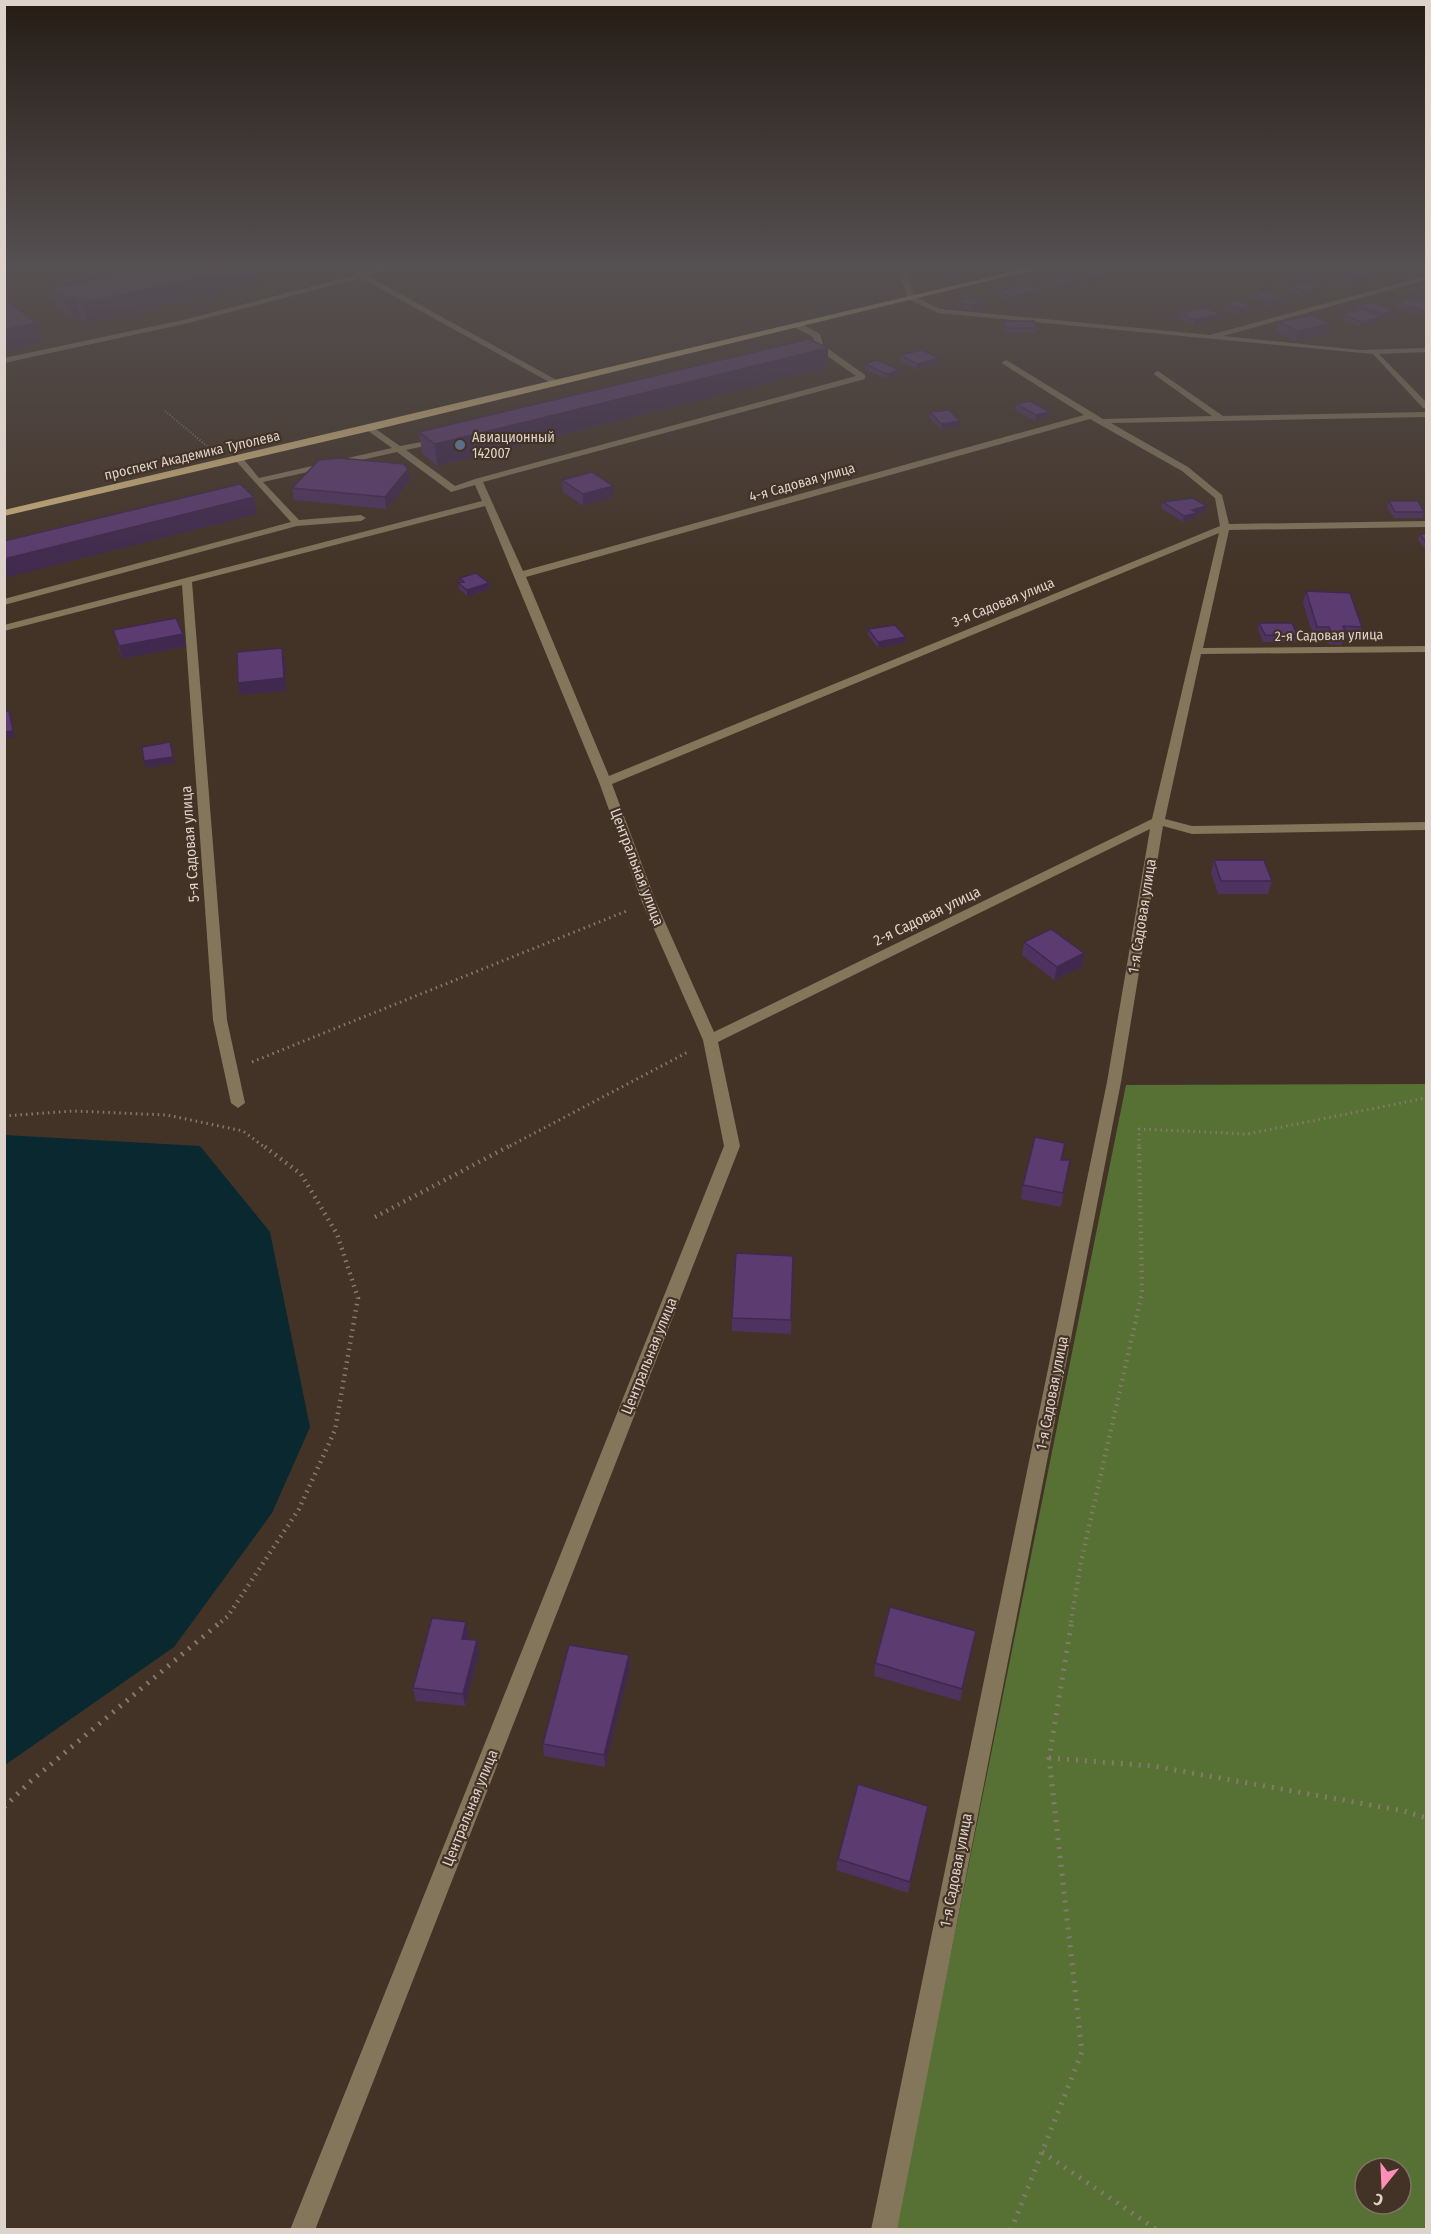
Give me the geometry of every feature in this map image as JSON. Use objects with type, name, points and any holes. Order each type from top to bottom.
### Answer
[{"type":"main road","name":"проспект Академика Туполева","points":[[4,513],[606,370]]},
{"type":"street","points":[[535,370],[556,382]]},
{"type":"street","points":[[370,428],[454,490],[478,481],[862,377],[853,370]]},
{"type":"street","points":[[1019,370],[1091,416],[1104,421],[1185,469],[1220,496],[1225,527]]},
{"type":"street","points":[[1391,370],[1426,406]]},
{"type":"street","points":[[1158,373],[1222,419]]},
{"type":"street","points":[[1104,421],[1426,414]]},
{"type":"street","name":"4-я Садовая улица","points":[[520,574],[1091,416]]},
{"type":"street","points":[[257,482],[447,438]]},
{"type":"street","points":[[238,458],[257,482],[297,523]]},
{"type":"street","name":"Центральная улица","points":[[302,2229],[732,1146],[710,1040],[649,902],[605,782],[520,574],[478,481]]},
{"type":"street","points":[[4,628],[487,503]]},
{"type":"street","points":[[4,603],[297,523],[361,518]]},
{"type":"street","name":"3-я Садовая улица","points":[[605,782],[1225,527],[1426,524]]},
{"type":"street","name":"1-я Садовая улица","points":[[884,2229],[1114,1082],[1158,821],[1225,527]]},
{"type":"street","name":"5-я Садовая улица","points":[[187,580],[220,1020],[238,1103]]},
{"type":"street","name":"2-я Садовая улица","points":[[1196,651],[1426,649]]},
{"type":"street","points":[[1158,821],[1192,830],[1426,826]]},
{"type":"street","name":"2-я Садовая улица","points":[[710,1040],[1158,821]]},
{"type":"path","points":[[165,411],[210,448]]},
{"type":"path","points":[[231,1070],[649,902]]},
{"type":"path","points":[[375,1217],[710,1040]]},
{"type":"path","points":[[1011,2229],[1082,2052],[1049,1758],[1081,1562],[1142,1293],[1139,1129],[1248,1134],[1426,1098]]},
{"type":"path","points":[[4,1116],[73,1111],[167,1115],[243,1131],[301,1174],[337,1234],[358,1298],[335,1430],[299,1509],[228,1616],[31,1781],[4,1807]]},
{"type":"path","points":[[1049,1758],[1153,1766],[1404,1810],[1426,1818]]},
{"type":"path","points":[[1042,2152],[1157,2229]]},
{"type":"green space","points":[[1426,1084],[1426,2229],[895,2230],[1126,1085]]},
{"type":"water","points":[[4,1135],[200,1146],[270,1232],[310,1427],[272,1513],[174,1647],[5,1765]]},
{"type":"building","points":[[678,370],[737,370],[435,444],[419,432]]},
{"type":"building","points":[[879,370],[898,370],[887,374]]},
{"type":"building","points":[[1030,401],[1050,412],[1036,415],[1016,404]]},
{"type":"building","points":[[949,410],[960,421],[941,424],[930,412]]},
{"type":"building","points":[[339,458],[404,464],[408,469],[385,497],[292,488],[319,460]]},
{"type":"building","points":[[592,472],[613,486],[583,494],[562,480]]},
{"type":"building","points":[[240,484],[254,497],[4,559],[4,541]]},
{"type":"building","points":[[1193,498],[1207,506],[1192,510],[1197,513],[1184,516],[1163,502]]},
{"type":"building","points":[[1389,501],[1418,501],[1424,512],[1395,512]]},
{"type":"building","points":[[1420,534],[1426,534],[1426,542]]},
{"type":"building","points":[[476,573],[489,583],[467,590],[458,583],[464,582],[460,578]]},
{"type":"building","points":[[1306,591],[1350,593],[1362,627],[1343,626],[1346,633],[1331,632],[1329,627],[1317,627]]},
{"type":"building","points":[[176,618],[183,634],[119,646],[113,630]]},
{"type":"building","points":[[1259,623],[1292,623],[1298,636],[1265,635]]},
{"type":"building","points":[[895,625],[906,637],[878,642],[868,629]]},
{"type":"building","points":[[282,648],[284,678],[238,683],[237,652]]},
{"type":"building","points":[[9,711],[13,731],[4,732],[4,712]]},
{"type":"building","points":[[170,742],[173,757],[144,761],[142,747]]},
{"type":"building","points":[[1214,860],[1264,860],[1272,881],[1221,881]]},
{"type":"building","points":[[1051,929],[1084,953],[1057,967],[1024,942]]},
{"type":"building","points":[[1035,1137],[1065,1143],[1061,1160],[1070,1160],[1063,1193],[1023,1185]]},
{"type":"building","points":[[736,1253],[793,1256],[791,1320],[732,1318]]},
{"type":"building","points":[[890,1607],[976,1631],[962,1689],[875,1663]]},
{"type":"building","points":[[432,1618],[466,1622],[462,1639],[477,1640],[463,1694],[413,1688]]},
{"type":"building","points":[[569,1645],[629,1655],[604,1755],[543,1744]]},
{"type":"building","points":[[858,1784],[928,1806],[910,1882],[838,1859]]},
{"type":"place","name":"Авиационный 142007","points":[[460,445]]}]
